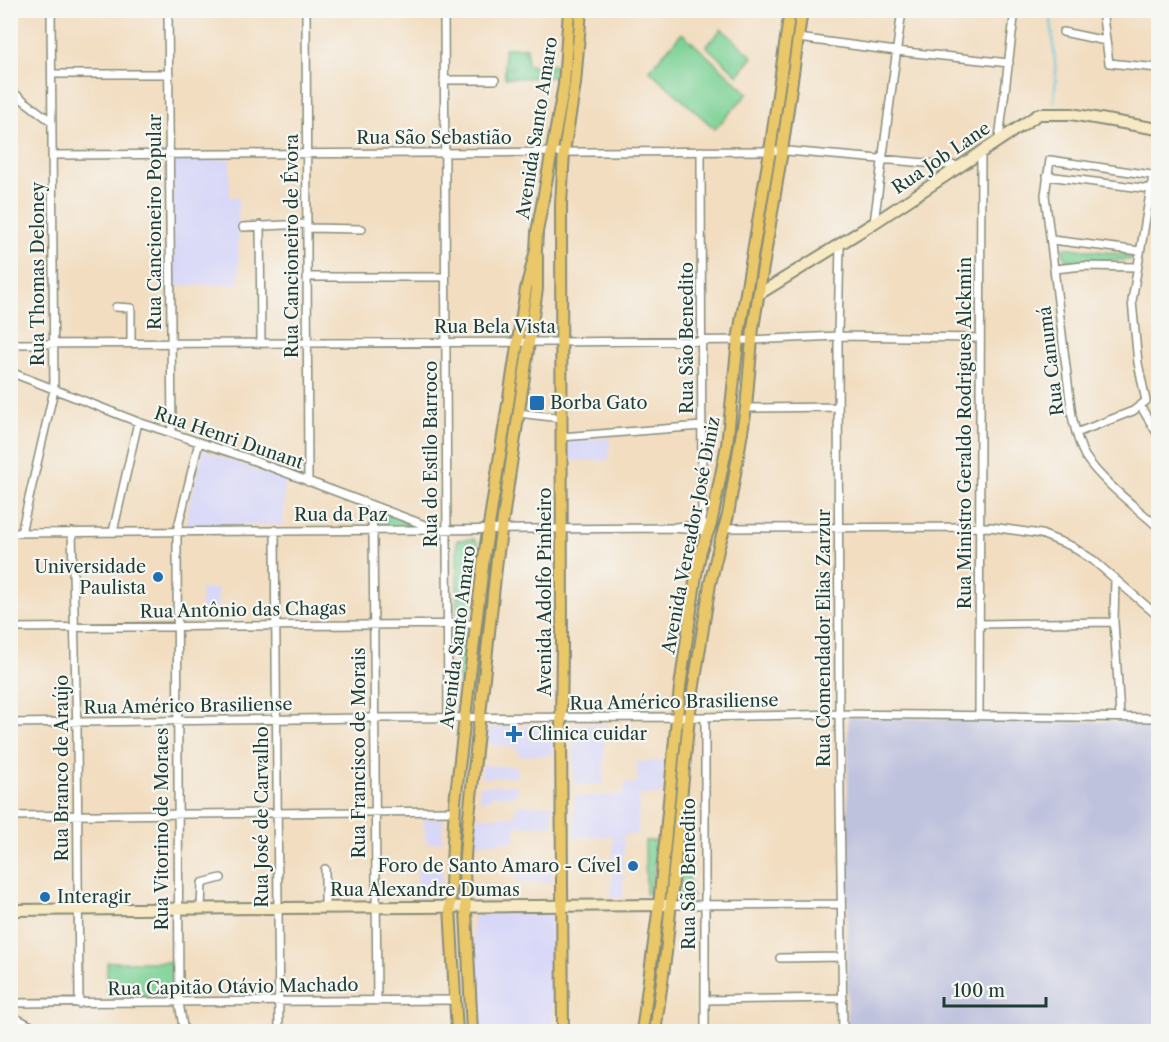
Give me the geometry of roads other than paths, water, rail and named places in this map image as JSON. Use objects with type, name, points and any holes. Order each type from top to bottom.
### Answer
[{"type":"main road","name":"Avenida Santo Amaro","points":[[472,1032],[464,862],[501,529],[518,413],[529,274],[536,250],[564,85],[569,10]]},
{"type":"main road","name":"Avenida Santo Amaro","points":[[564,152],[576,73],[581,10]]},
{"type":"main road","name":"Avenida Vereador José Diniz","points":[[655,1032],[676,717],[696,575],[727,445],[738,340],[770,151],[790,10]]},
{"type":"main road","name":"Avenida Vereador José Diniz","points":[[642,1032],[664,905],[689,717],[710,584],[732,497],[746,408],[752,340],[802,10]]},
{"type":"main road","name":"Avenida Adolfo Pinheiro","points":[[563,1032],[561,204],[564,152]]},
{"type":"main road","name":"Avenida Santo Amaro","points":[[457,1032],[450,907],[454,811],[488,529],[523,341]]},
{"type":"main road","points":[[476,624],[490,624]]},
{"type":"street","name":"Rua Thomas Deloney","points":[[21,533],[54,390],[51,10]]},
{"type":"street","name":"Rua Cancioneiro Popular","points":[[168,10],[172,433]]},
{"type":"street","name":"Rua Cancioneiro de Évora","points":[[306,10],[309,482]]},
{"type":"street","name":"Rua do Estilo Barroco","points":[[444,10],[448,718]]},
{"type":"street","points":[[874,223],[902,10]]},
{"type":"street","points":[[999,139],[1015,10]]},
{"type":"street","points":[[1102,10],[1109,63],[1158,68]]},
{"type":"street","points":[[1063,32],[1106,41]]},
{"type":"street","points":[[798,38],[1009,63]]},
{"type":"street","points":[[52,74],[169,74]]},
{"type":"street","points":[[444,80],[495,80]]},
{"type":"street","points":[[10,90],[52,122]]},
{"type":"street","name":"Rua Job Lane","points":[[759,294],[874,223],[1033,117],[1045,112],[1071,114],[1158,129]]},
{"type":"street","name":"Rua São Sebastião","points":[[52,155],[782,150],[960,166]]},
{"type":"street","name":"Rua São Benedito","points":[[701,151],[702,426],[708,526]]},
{"type":"street","name":"Rua Ministro Geraldo Rodrigues Alckmin","points":[[979,715],[981,152]]},
{"type":"street","name":"Rua Canumá","points":[[1156,176],[1050,160],[1045,195],[1076,433],[1082,449],[1095,468],[1158,527]]},
{"type":"street","points":[[1047,176],[1155,190]]},
{"type":"street","points":[[1076,433],[1141,407],[1146,398],[1138,363],[1132,305],[1140,250],[1155,190],[1156,176]]},
{"type":"street","points":[[260,225],[261,342]]},
{"type":"street","points":[[243,227],[260,225],[362,229]]},
{"type":"street","points":[[1052,240],[1140,250]]},
{"type":"street","name":"Rua Comendador Elias Zarzur","points":[[840,244],[838,336],[839,714],[843,1032]]},
{"type":"street","points":[[1055,270],[1083,266],[1137,267]]},
{"type":"street","points":[[308,277],[444,278]]},
{"type":"street","points":[[116,308],[130,308],[131,343]]},
{"type":"street","name":"Rua Bela Vista","points":[[10,344],[562,342],[752,340],[838,336],[980,338]]},
{"type":"street","name":"Rua Henri Dunant","points":[[10,372],[138,422],[199,442],[438,530]]},
{"type":"street","points":[[746,408],[838,407]]},
{"type":"street","points":[[1141,407],[1158,435]]},
{"type":"street","points":[[518,413],[561,418]]},
{"type":"street","points":[[113,532],[138,422]]},
{"type":"street","points":[[561,437],[702,426]]},
{"type":"street","name":"Rua Vitorino de Moraes","points":[[184,1032],[179,1003],[177,531],[199,442]]},
{"type":"street","name":"Rua Francisco de Morais","points":[[370,506],[373,530],[377,1001]]},
{"type":"street","name":"Rua da Paz","points":[[10,533],[562,530],[708,526]]},
{"type":"street","points":[[724,528],[980,528],[1041,534],[1080,551],[1158,616]]},
{"type":"street","name":"Rua José de Carvalho","points":[[275,530],[279,1032]]},
{"type":"street","name":"Rua Branco de Araújo","points":[[72,532],[76,627],[79,1004]]},
{"type":"street","points":[[1115,578],[1114,622],[1120,717]]},
{"type":"street","points":[[979,624],[1114,622]]},
{"type":"street","name":"Rua Antônio das Chagas","points":[[10,628],[476,624]]},
{"type":"street","name":"Rua Américo Brasiliense","points":[[10,723],[839,714],[1158,718]]},
{"type":"street","name":"Rua São Benedito","points":[[705,717],[705,1032]]},
{"type":"street","points":[[10,816],[454,811]]},
{"type":"street","points":[[325,869],[325,907]]},
{"type":"street","points":[[201,908],[202,883],[222,878]]},
{"type":"street","name":"Rua Alexandre Dumas","points":[[10,910],[841,904]]},
{"type":"street","points":[[780,958],[842,957]]},
{"type":"street","points":[[705,1000],[843,998]]},
{"type":"street","name":"Rua Capitão Otávio Machado","points":[[10,1003],[456,1000]]},
{"type":"street","points":[[20,1004],[14,1010],[13,1016],[43,1032]]},
{"type":"waterway","points":[[1050,10],[1056,73],[1054,102]]},
{"type":"place","name":"Borba Gato","points":[[537,403]]},
{"type":"place","name":"Universidade Paulista","points":[[158,577]]},
{"type":"place","name":"Clinica cuidar","points":[[514,734]]},
{"type":"place","name":"Foro de Santo Amaro - Cível","points":[[633,866]]},
{"type":"place","name":"Interagir","points":[[45,897]]}]
